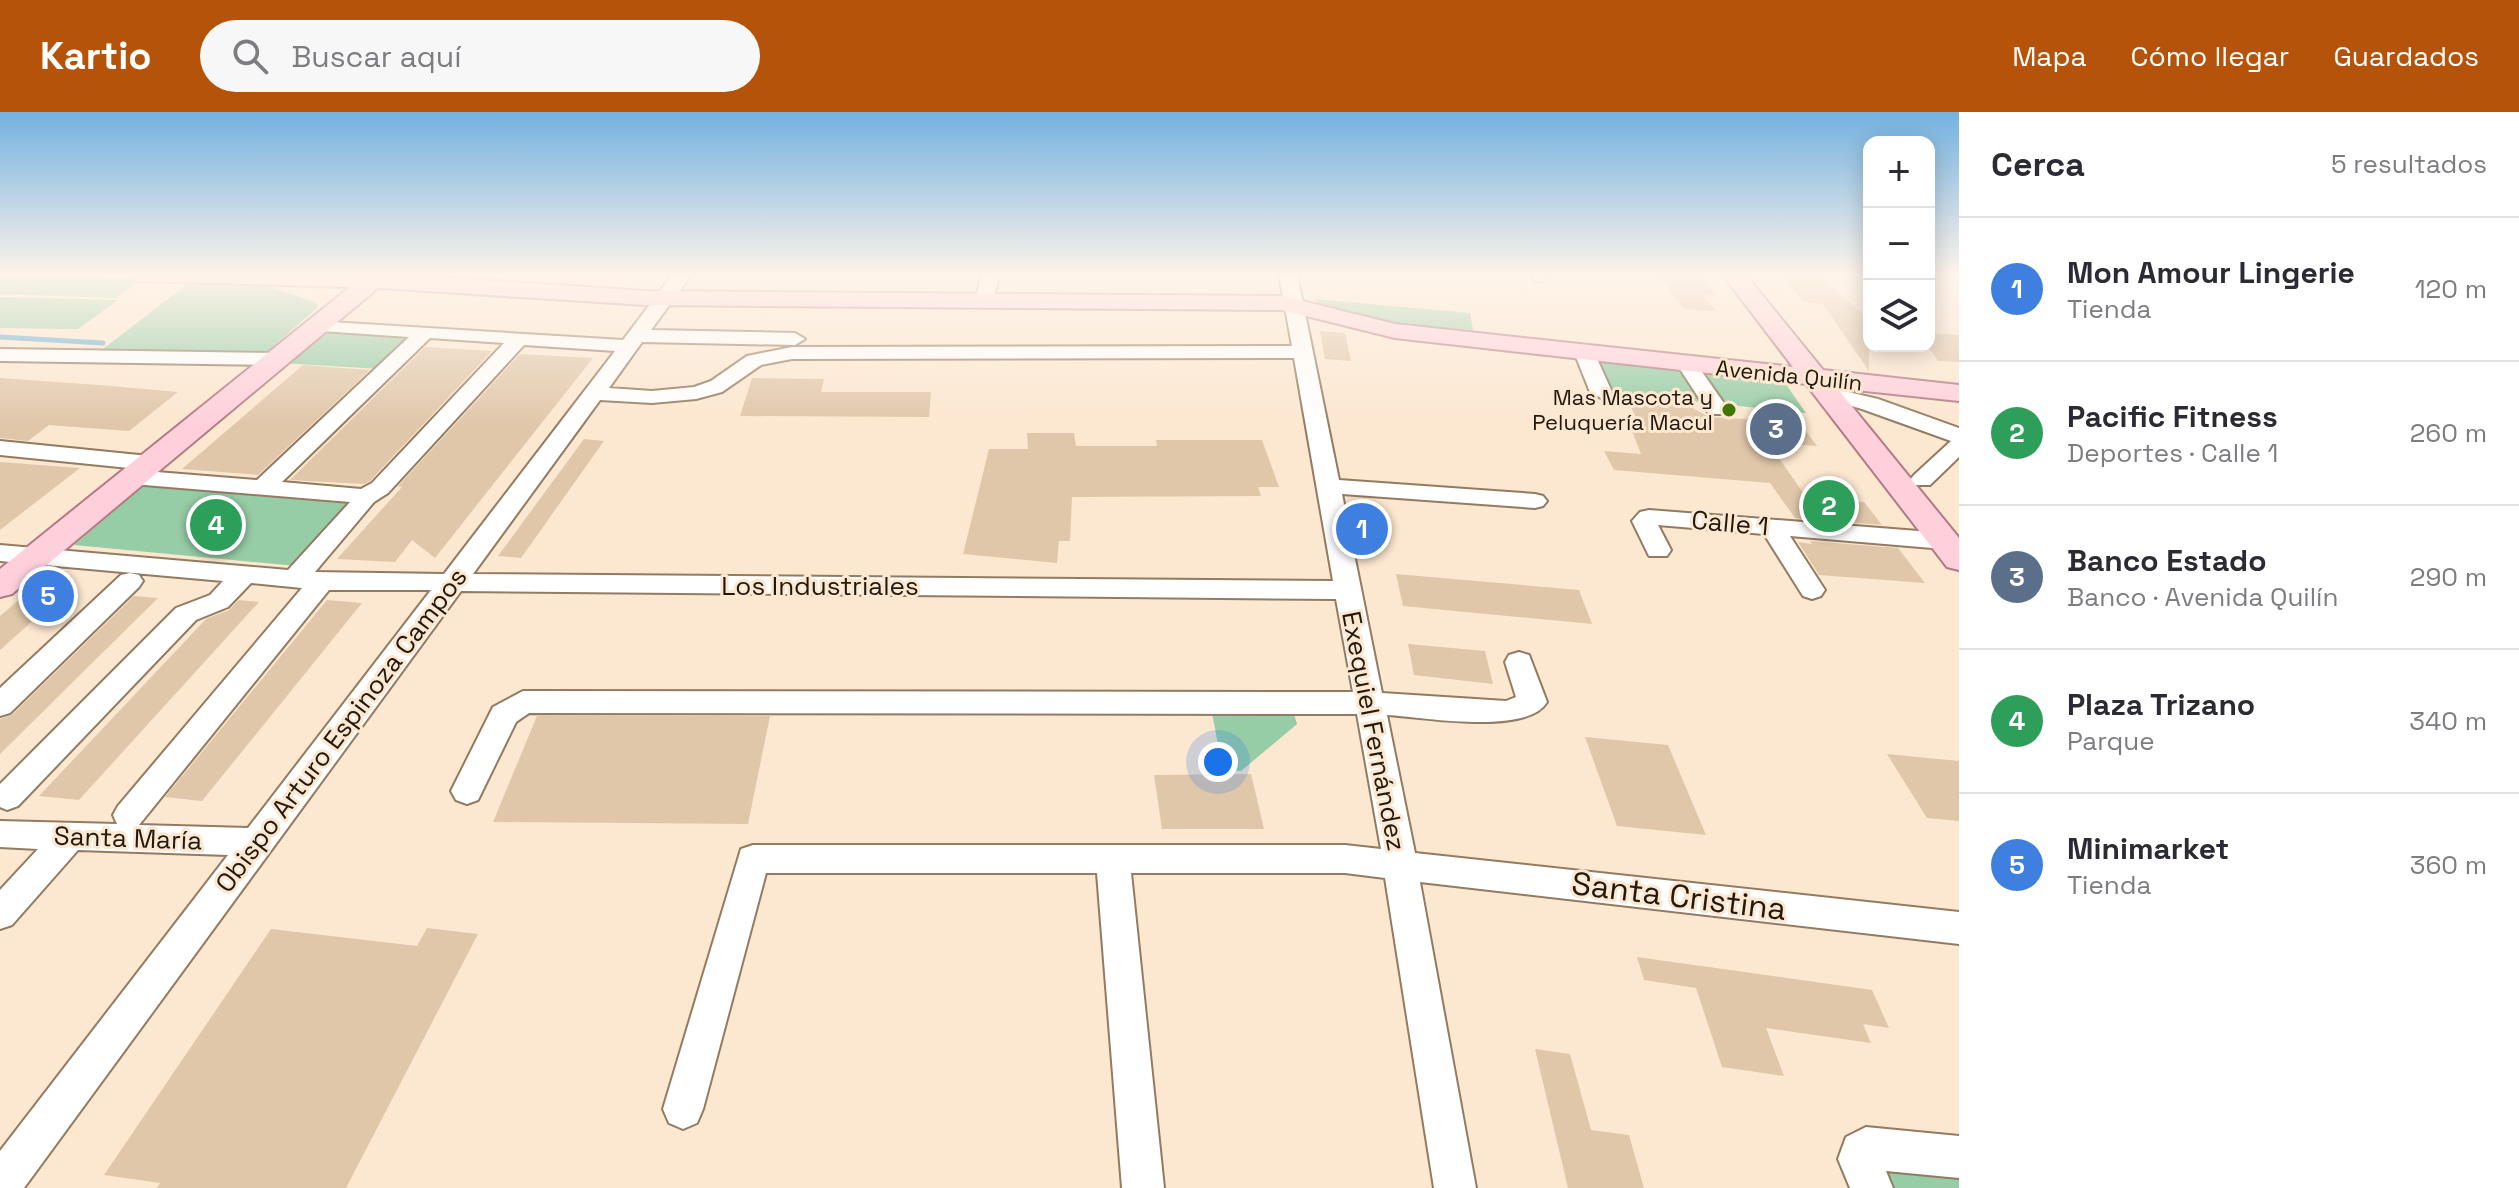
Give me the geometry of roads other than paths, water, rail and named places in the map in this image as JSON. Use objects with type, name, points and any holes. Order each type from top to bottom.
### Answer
[{"type":"main road","points":[[14,566],[141,470],[315,324]]},
{"type":"main road","points":[[1255,324],[1297,328]]},
{"type":"main road","points":[[1779,324],[1922,480],[1954,542]]},
{"type":"main road","points":[[1789,324],[1954,542]]},
{"type":"main road","name":"Avenida Quilín","points":[[1297,328],[1382,329],[1833,383],[1959,393]]},
{"type":"main road","name":"Avenida Quilín","points":[[1833,383],[1959,382]]},
{"type":"street","points":[[357,324],[519,339],[795,339]]},
{"type":"street","name":"Obispo Arturo Espinoza Campos","points":[[0,1186],[645,324]]},
{"type":"street","name":"Exequiel Fernández","points":[[1296,324],[1400,863],[1455,1188]]},
{"type":"street","points":[[594,393],[672,398],[688,395],[721,385],[741,367],[756,360],[800,353],[1297,328]]},
{"type":"street","points":[[263,487],[425,332]]},
{"type":"street","points":[[294,579],[361,505],[363,498],[380,488],[519,339]]},
{"type":"street","points":[[1584,352],[1601,392]]},
{"type":"street","points":[[0,355],[274,359]]},
{"type":"street","points":[[1686,363],[1717,409]]},
{"type":"street","points":[[1833,383],[1959,436]]},
{"type":"street","points":[[1922,480],[1959,445]]},
{"type":"street","points":[[0,448],[263,487],[351,494],[363,498]]},
{"type":"street","points":[[1327,486],[1535,501]]},
{"type":"street","name":"Calle 1","points":[[1658,550],[1644,521],[1649,517],[1954,542]]},
{"type":"street","points":[[1772,527],[1812,590]]},
{"type":"street","name":"Los Industriales","points":[[14,566],[215,572],[322,581],[1347,590]]},
{"type":"street","name":"Los Industriales","points":[[14,566],[130,581],[176,583],[215,572]]},
{"type":"street","points":[[7,797],[186,614],[219,601],[244,575]]},
{"type":"street","points":[[0,705],[130,581]]},
{"type":"street","points":[[129,815],[322,581]]},
{"type":"street","points":[[467,791],[504,715],[523,702],[1369,703],[1508,712],[1532,702],[1519,662]]},
{"type":"street","name":"Santa María","points":[[0,834],[257,842]]},
{"type":"street","points":[[0,914],[70,836]]},
{"type":"street","points":[[1113,858],[1143,1188]]},
{"type":"street","name":"Santa Cristina","points":[[683,1109],[753,859],[1345,859],[1959,928]]},
{"type":"street","points":[[1872,1188],[1859,1159],[1866,1148],[1959,1157]]},
{"type":"waterway","points":[[0,337],[103,343]]},
{"type":"place","name":"Mas Mascota y Peluquería Macul","points":[[1729,410]]},
{"type":"place","name":"Banco Estado","points":[[1776,429]]},
{"type":"place","name":"Pacific Fitness","points":[[1829,506]]},
{"type":"place","name":"Plaza Trizano","points":[[216,525]]},
{"type":"place","name":"Mon Amour Lingerie","points":[[1362,529]]},
{"type":"place","name":"Minimarket","points":[[48,596]]}]
